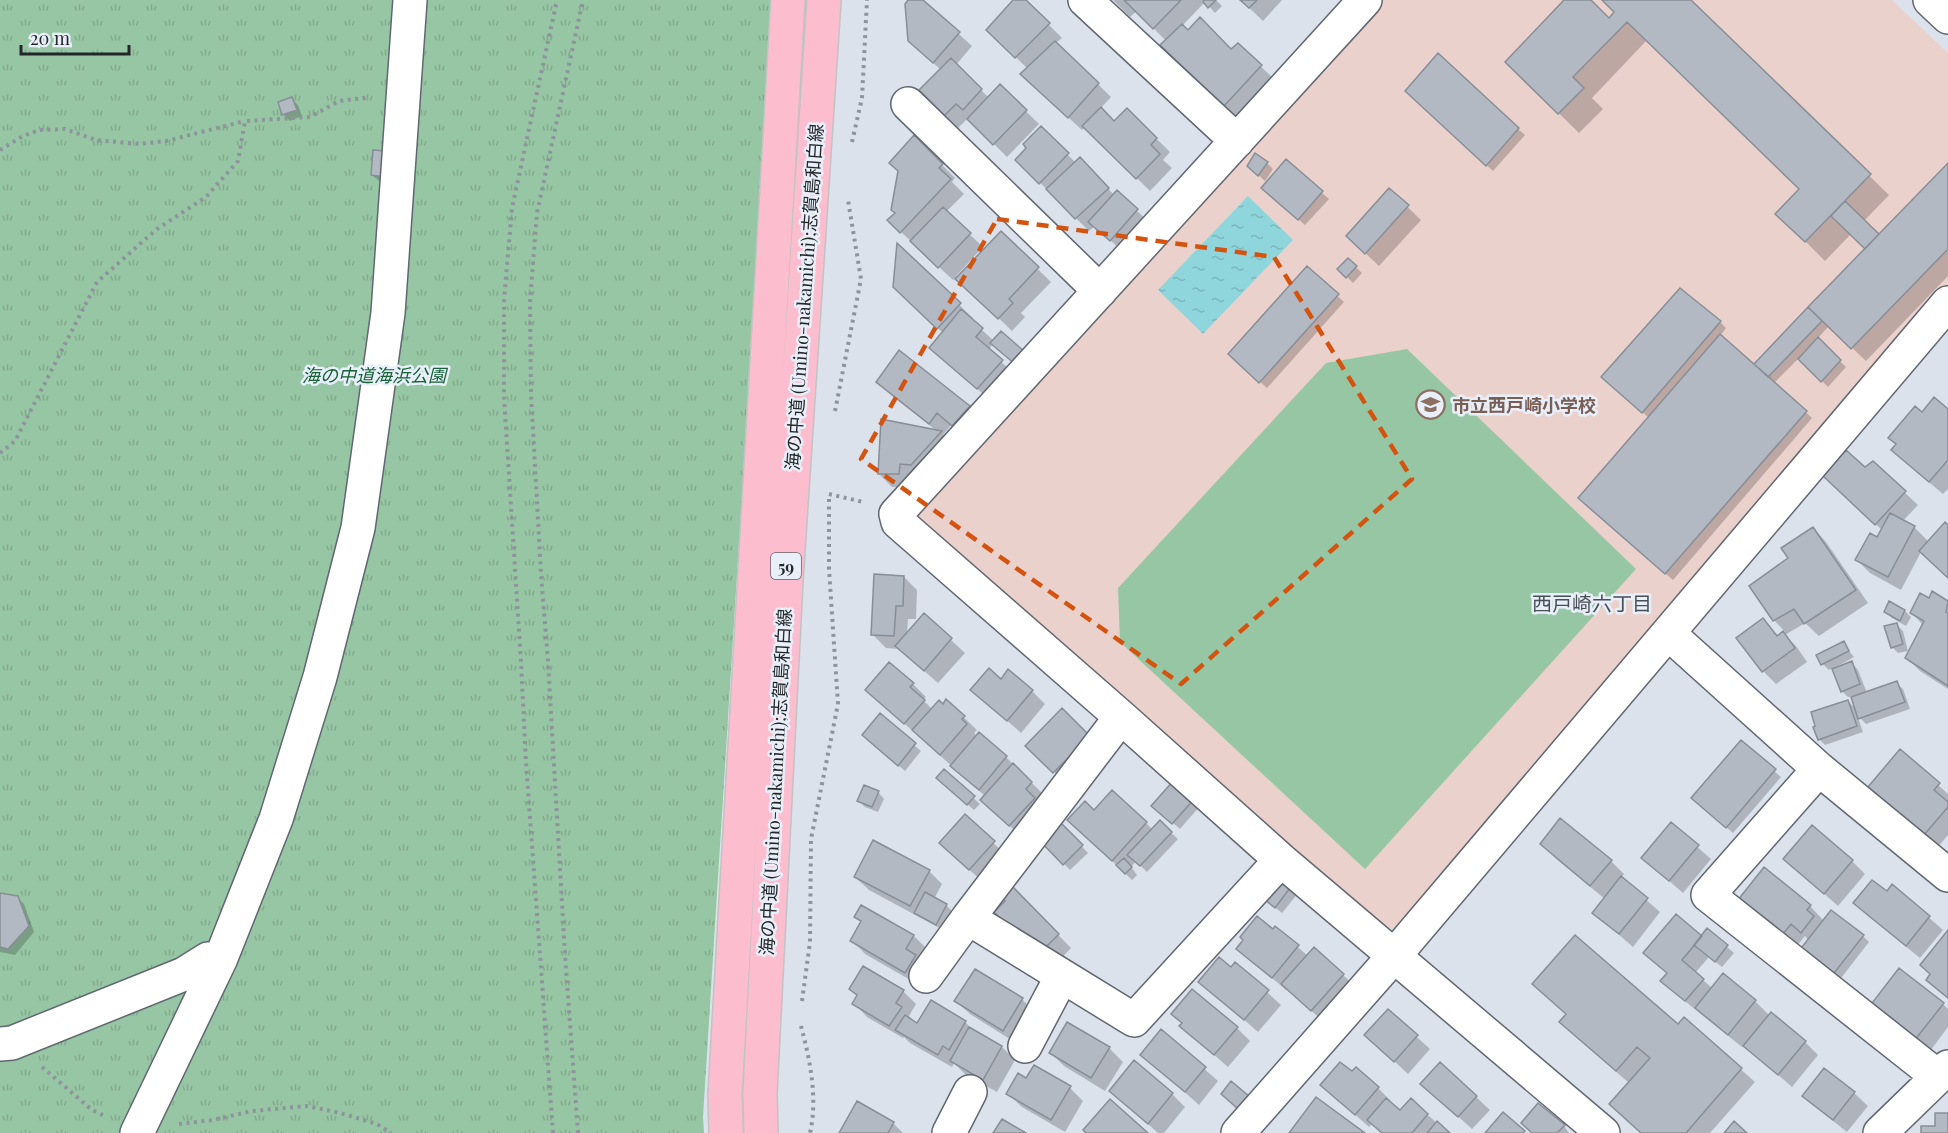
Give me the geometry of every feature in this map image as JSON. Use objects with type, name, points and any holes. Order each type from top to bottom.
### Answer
[{"type":"main road","name":"海の中道 (Umino-nakamichi);志賀島和白線","points":[[726,1133],[724,1094],[788,0]]},
{"type":"main road","name":"海の中道 (Umino-nakamichi);志賀島和白線","points":[[761,1133],[760,1093],[786,580],[824,0]]},
{"type":"street","points":[[139,1130],[221,958],[279,808],[320,678],[358,528],[388,313],[410,0]]},
{"type":"street","points":[[1085,0],[1237,141]]},
{"type":"street","points":[[1365,0],[896,514],[898,522],[1281,860],[1604,1133]]},
{"type":"street","points":[[1930,0],[1948,17]]},
{"type":"street","points":[[908,104],[1100,291]]},
{"type":"street","points":[[1238,1133],[1394,956],[1948,303]]},
{"type":"street","points":[[1668,633],[1819,769],[1948,875]]},
{"type":"street","points":[[926,976],[1121,717]]},
{"type":"street","points":[[1819,769],[1708,895],[1942,1071],[1882,1132]]},
{"type":"street","points":[[968,918],[1134,1020],[1281,860]]},
{"type":"street","points":[[6,1043],[184,974],[208,959],[221,958]]},
{"type":"street","points":[[1024,1046],[1062,976]]},
{"type":"street","points":[[949,1133],[970,1092]]},
{"type":"path","points":[[553,1133],[526,763],[504,397],[504,300],[512,208],[557,0]]},
{"type":"path","points":[[578,1133],[541,574],[531,394],[530,302],[537,213],[583,0]]},
{"type":"path","points":[[850,153],[862,98],[867,0]]},
{"type":"path","points":[[0,150],[23,136],[39,130],[65,129],[96,140],[139,144],[175,139],[245,121],[310,117],[339,101],[363,98],[378,92],[404,95]]},
{"type":"path","points":[[0,453],[15,441],[98,282],[157,229],[206,197],[238,161],[245,121]]},
{"type":"path","points":[[833,421],[861,279],[848,191]]},
{"type":"path","points":[[801,1011],[810,942],[812,839],[838,704],[829,569],[829,483]]},
{"type":"path","points":[[800,1023],[810,1060],[813,1116],[810,1133]]},
{"type":"path","points":[[6,1043],[92,1110],[139,1130],[213,1120],[252,1111],[307,1106],[377,1124],[391,1133]]},
{"type":"highlighted area","points":[[997,219],[1274,257],[1412,479],[1181,684],[861,459]]},
{"type":"shaded area","name":"市立西戸崎小学校","points":[[1382,0],[1892,0],[1948,53],[1948,291],[1400,927],[1379,929],[909,518]]},
{"type":"green space","name":"海の中道海浜公園","points":[[0,0],[773,0],[703,1117],[704,1133],[0,1133]]},
{"type":"green space","points":[[1407,349],[1636,569],[1365,869],[1120,642],[1118,588],[1326,363]]},
{"type":"water","points":[[1248,196],[1293,240],[1203,334],[1158,290]]},
{"type":"building","points":[[908,0],[923,0],[960,32],[933,63],[908,41],[905,4]]},
{"type":"building","points":[[1013,0],[1026,0],[1050,23],[1015,58],[986,30]]},
{"type":"building","points":[[1124,0],[1181,0],[1153,29]]},
{"type":"building","points":[[1204,0],[1216,0],[1208,8]]},
{"type":"building","points":[[1240,0],[1257,0],[1249,8]]},
{"type":"building","points":[[1564,0],[1591,0],[1609,18],[1614,12],[1602,0],[1691,0],[1871,174],[1805,242],[1775,214],[1799,189],[1627,22],[1573,77],[1584,88],[1558,114],[1505,62]]},
{"type":"building","points":[[1200,17],[1231,49],[1238,43],[1262,65],[1224,106],[1160,45],[1182,24],[1188,30]]},
{"type":"building","points":[[1055,41],[1099,83],[1068,118],[1020,74]]},
{"type":"building","points":[[1438,53],[1519,128],[1486,166],[1405,91]]},
{"type":"building","points":[[951,58],[982,89],[963,110],[956,104],[944,116],[919,90]]},
{"type":"building","points":[[1000,84],[1027,110],[993,145],[967,119]]},
{"type":"building","points":[[292,97],[297,110],[282,115],[278,102]]},
{"type":"building","points":[[1101,107],[1114,121],[1127,108],[1157,138],[1151,145],[1160,154],[1136,179],[1082,126]]},
{"type":"building","points":[[1041,126],[1069,153],[1039,184],[1015,160],[1026,148],[1023,144]]},
{"type":"building","points":[[914,135],[943,164],[939,168],[951,179],[900,233],[887,220],[895,213],[891,210],[898,171],[889,163]]},
{"type":"building","points":[[373,150],[386,151],[385,177],[371,175]]},
{"type":"building","points":[[1255,153],[1268,162],[1258,176],[1247,166]]},
{"type":"building","points":[[1080,157],[1109,188],[1075,219],[1046,189]]},
{"type":"building","points":[[1286,159],[1323,191],[1298,220],[1261,188]]},
{"type":"building","points":[[1948,163],[1948,249],[1851,349],[1808,307]]},
{"type":"building","points":[[1389,188],[1409,205],[1365,254],[1346,236]]},
{"type":"building","points":[[1117,190],[1138,209],[1110,241],[1088,222]]},
{"type":"building","points":[[1845,201],[1879,234],[1865,249],[1831,216]]},
{"type":"building","points":[[943,207],[971,233],[938,268],[910,241]]},
{"type":"building","points":[[1001,231],[1039,267],[1009,299],[1013,303],[998,319],[955,279]]},
{"type":"building","points":[[897,243],[961,303],[937,329],[893,287]]},
{"type":"building","points":[[1348,258],[1357,266],[1346,278],[1337,269]]},
{"type":"building","points":[[1307,266],[1339,294],[1259,383],[1228,354]]},
{"type":"building","points":[[1680,288],[1721,321],[1642,413],[1601,377]]},
{"type":"building","points":[[1808,307],[1822,321],[1768,377],[1754,364]]},
{"type":"building","points":[[961,309],[983,328],[976,337],[1003,360],[977,389],[929,348]]},
{"type":"building","points":[[1001,331],[1025,352],[1015,364],[990,343]]},
{"type":"building","points":[[1720,334],[1807,411],[1665,574],[1578,498]]},
{"type":"building","points":[[1818,337],[1841,360],[1821,382],[1798,359]]},
{"type":"building","points":[[899,350],[970,406],[952,426],[937,413],[929,424],[876,382]]},
{"type":"building","points":[[1934,397],[1948,409],[1948,460],[1929,482],[1891,450],[1896,444],[1888,438],[1915,406],[1922,412]]},
{"type":"building","points":[[881,419],[942,431],[911,465],[900,464],[899,474],[878,474]]},
{"type":"building","points":[[1846,450],[1865,467],[1873,461],[1906,491],[1875,525],[1823,476]]},
{"type":"building","points":[[1890,513],[1915,526],[1888,577],[1855,560],[1870,533],[1877,537]]},
{"type":"building","points":[[1945,522],[1948,525],[1948,578],[1919,551]]},
{"type":"building","points":[[1813,527],[1856,590],[1804,624],[1794,609],[1773,621],[1749,586],[1788,558],[1781,548]]},
{"type":"building","points":[[874,574],[904,576],[903,606],[896,606],[894,636],[871,635]]},
{"type":"building","points":[[1932,591],[1948,601],[1946,612],[1948,613],[1948,686],[1905,658],[1924,621],[1910,613],[1920,593],[1929,598]]},
{"type":"building","points":[[1889,601],[1905,610],[1900,621],[1884,612]]},
{"type":"building","points":[[924,613],[952,638],[924,671],[895,646]]},
{"type":"building","points":[[1763,618],[1777,636],[1783,631],[1795,648],[1762,672],[1736,638]]},
{"type":"building","points":[[1897,623],[1903,644],[1891,648],[1884,626]]},
{"type":"building","points":[[1844,641],[1849,651],[1821,665],[1816,655]]},
{"type":"building","points":[[1852,661],[1860,684],[1841,692],[1832,669]]},
{"type":"building","points":[[889,662],[914,683],[910,687],[925,700],[904,724],[865,690]]},
{"type":"building","points":[[989,668],[1001,679],[1008,669],[1033,690],[1007,721],[970,690]]},
{"type":"building","points":[[1897,681],[1905,702],[1858,719],[1851,697]]},
{"type":"building","points":[[946,699],[965,716],[962,719],[967,724],[940,755],[912,730],[939,700],[943,704]]},
{"type":"building","points":[[1848,700],[1857,726],[1818,740],[1811,712]]},
{"type":"building","points":[[1062,708],[1090,736],[1053,773],[1025,746]]},
{"type":"building","points":[[880,713],[916,743],[898,766],[862,735]]},
{"type":"building","points":[[979,732],[1007,756],[979,790],[950,766]]},
{"type":"building","points":[[1741,740],[1776,769],[1726,828],[1691,798]]},
{"type":"building","points":[[1900,749],[1940,783],[1934,790],[1948,802],[1948,807],[1924,835],[1868,787]]},
{"type":"building","points":[[1013,763],[1032,782],[1026,789],[1035,798],[1009,826],[980,800]]},
{"type":"building","points":[[944,769],[975,796],[967,805],[936,778]]},
{"type":"building","points":[[1174,780],[1195,798],[1172,824],[1151,806]]},
{"type":"building","points":[[864,785],[879,791],[872,807],[857,801]]},
{"type":"building","points":[[1112,790],[1147,822],[1112,861],[1067,820],[1085,801],[1094,810]]},
{"type":"building","points":[[965,814],[995,841],[969,870],[939,843]]},
{"type":"building","points":[[1560,818],[1612,860],[1590,886],[1540,844]]},
{"type":"building","points":[[1160,820],[1172,832],[1140,866],[1127,855]]},
{"type":"building","points":[[1671,822],[1699,845],[1669,881],[1641,858]]},
{"type":"building","points":[[1061,823],[1083,845],[1063,865],[1042,843]]},
{"type":"building","points":[[1812,825],[1853,860],[1824,894],[1783,859]]},
{"type":"building","points":[[873,840],[930,870],[910,906],[854,877]]},
{"type":"building","points":[[1124,858],[1132,867],[1125,874],[1116,865]]},
{"type":"building","points":[[1764,867],[1811,905],[1807,910],[1814,916],[1801,933],[1791,924],[1782,935],[1738,900]]},
{"type":"building","points":[[1283,875],[1293,884],[1275,908],[1264,899]]},
{"type":"building","points":[[1621,876],[1648,898],[1619,934],[1592,913]]},
{"type":"building","points":[[1872,880],[1887,891],[1892,884],[1930,916],[1906,946],[1853,903]]},
{"type":"building","points":[[1008,882],[1059,934],[1037,956],[994,912],[1005,901],[996,892]]},
{"type":"building","points":[[925,892],[947,904],[936,925],[914,913]]},
{"type":"building","points":[[0,893],[18,896],[29,926],[8,949],[0,947]]},
{"type":"building","points":[[861,905],[914,935],[906,949],[916,955],[905,973],[850,941],[861,921],[854,917]]},
{"type":"building","points":[[1831,910],[1864,935],[1831,977],[1798,952]]},
{"type":"building","points":[[1676,914],[1702,936],[1682,960],[1704,979],[1685,1001],[1660,981],[1667,973],[1643,953]]},
{"type":"building","points":[[1257,916],[1273,929],[1275,926],[1299,945],[1272,978],[1236,949],[1243,940],[1240,937]]},
{"type":"building","points":[[1707,928],[1728,945],[1715,962],[1694,945]]},
{"type":"building","points":[[1948,930],[1948,998],[1926,980],[1930,974],[1920,965]]},
{"type":"building","points":[[1575,935],[1678,1024],[1684,1017],[1742,1068],[1686,1133],[1641,1133],[1609,1104],[1650,1058],[1637,1047],[1616,1071],[1559,1022],[1566,1014],[1532,984]]},
{"type":"building","points":[[1314,947],[1344,974],[1311,1011],[1281,984]]},
{"type":"building","points":[[1219,957],[1231,967],[1235,962],[1269,990],[1244,1020],[1198,982]]},
{"type":"building","points":[[863,966],[904,990],[896,1003],[902,1007],[889,1026],[852,1004],[857,995],[849,989]]},
{"type":"building","points":[[1899,968],[1944,1003],[1914,1041],[1869,1007]]},
{"type":"building","points":[[975,969],[1023,998],[1003,1031],[954,1001]]},
{"type":"building","points":[[1723,973],[1756,1000],[1728,1035],[1695,1008]]},
{"type":"building","points":[[1192,989],[1238,1027],[1214,1055],[1179,1026],[1182,1023],[1171,1014]]},
{"type":"building","points":[[931,1000],[966,1021],[949,1050],[943,1046],[938,1055],[895,1030],[905,1015],[917,1023]]},
{"type":"building","points":[[1388,1009],[1418,1035],[1394,1062],[1364,1035]]},
{"type":"building","points":[[1771,1012],[1806,1041],[1778,1075],[1743,1046]]},
{"type":"building","points":[[1067,1022],[1110,1047],[1091,1078],[1049,1053]]},
{"type":"building","points":[[969,1027],[1002,1046],[983,1080],[950,1061]]},
{"type":"building","points":[[1161,1029],[1206,1067],[1185,1092],[1140,1055]]},
{"type":"building","points":[[1134,1060],[1173,1093],[1148,1124],[1109,1091]]},
{"type":"building","points":[[1340,1062],[1352,1071],[1356,1067],[1379,1087],[1355,1115],[1320,1085]]},
{"type":"building","points":[[1440,1062],[1477,1096],[1458,1117],[1420,1084]]},
{"type":"building","points":[[1034,1065],[1071,1086],[1051,1120],[1006,1094],[1018,1073],[1026,1078]]},
{"type":"building","points":[[1824,1068],[1855,1092],[1833,1120],[1802,1096]]},
{"type":"building","points":[[1231,1081],[1249,1096],[1238,1109],[1221,1094]]},
{"type":"building","points":[[1316,1097],[1365,1133],[1289,1133]]},
{"type":"building","points":[[1386,1098],[1400,1110],[1411,1098],[1428,1114],[1412,1133],[1382,1133],[1367,1120]]},
{"type":"building","points":[[1110,1099],[1148,1133],[1086,1133],[1083,1130]]},
{"type":"building","points":[[857,1101],[894,1122],[888,1133],[839,1133]]},
{"type":"building","points":[[1538,1103],[1565,1125],[1557,1133],[1532,1133],[1521,1123]]},
{"type":"building","points":[[1503,1112],[1525,1131],[1523,1133],[1485,1133]]},
{"type":"building","points":[[1935,1113],[1948,1113],[1948,1133],[1921,1133],[1921,1126],[1935,1126]]},
{"type":"building","points":[[1002,1119],[1026,1133],[993,1133]]},
{"type":"building","points":[[1437,1121],[1450,1133],[1427,1133]]},
{"type":"building","points":[[1734,1121],[1747,1133],[1724,1133]]},
{"type":"place","name":"市立西戸崎小学校","points":[[1431,405]]},
{"type":"district","name":"西戸崎六丁目","points":[[1592,602]]}]
